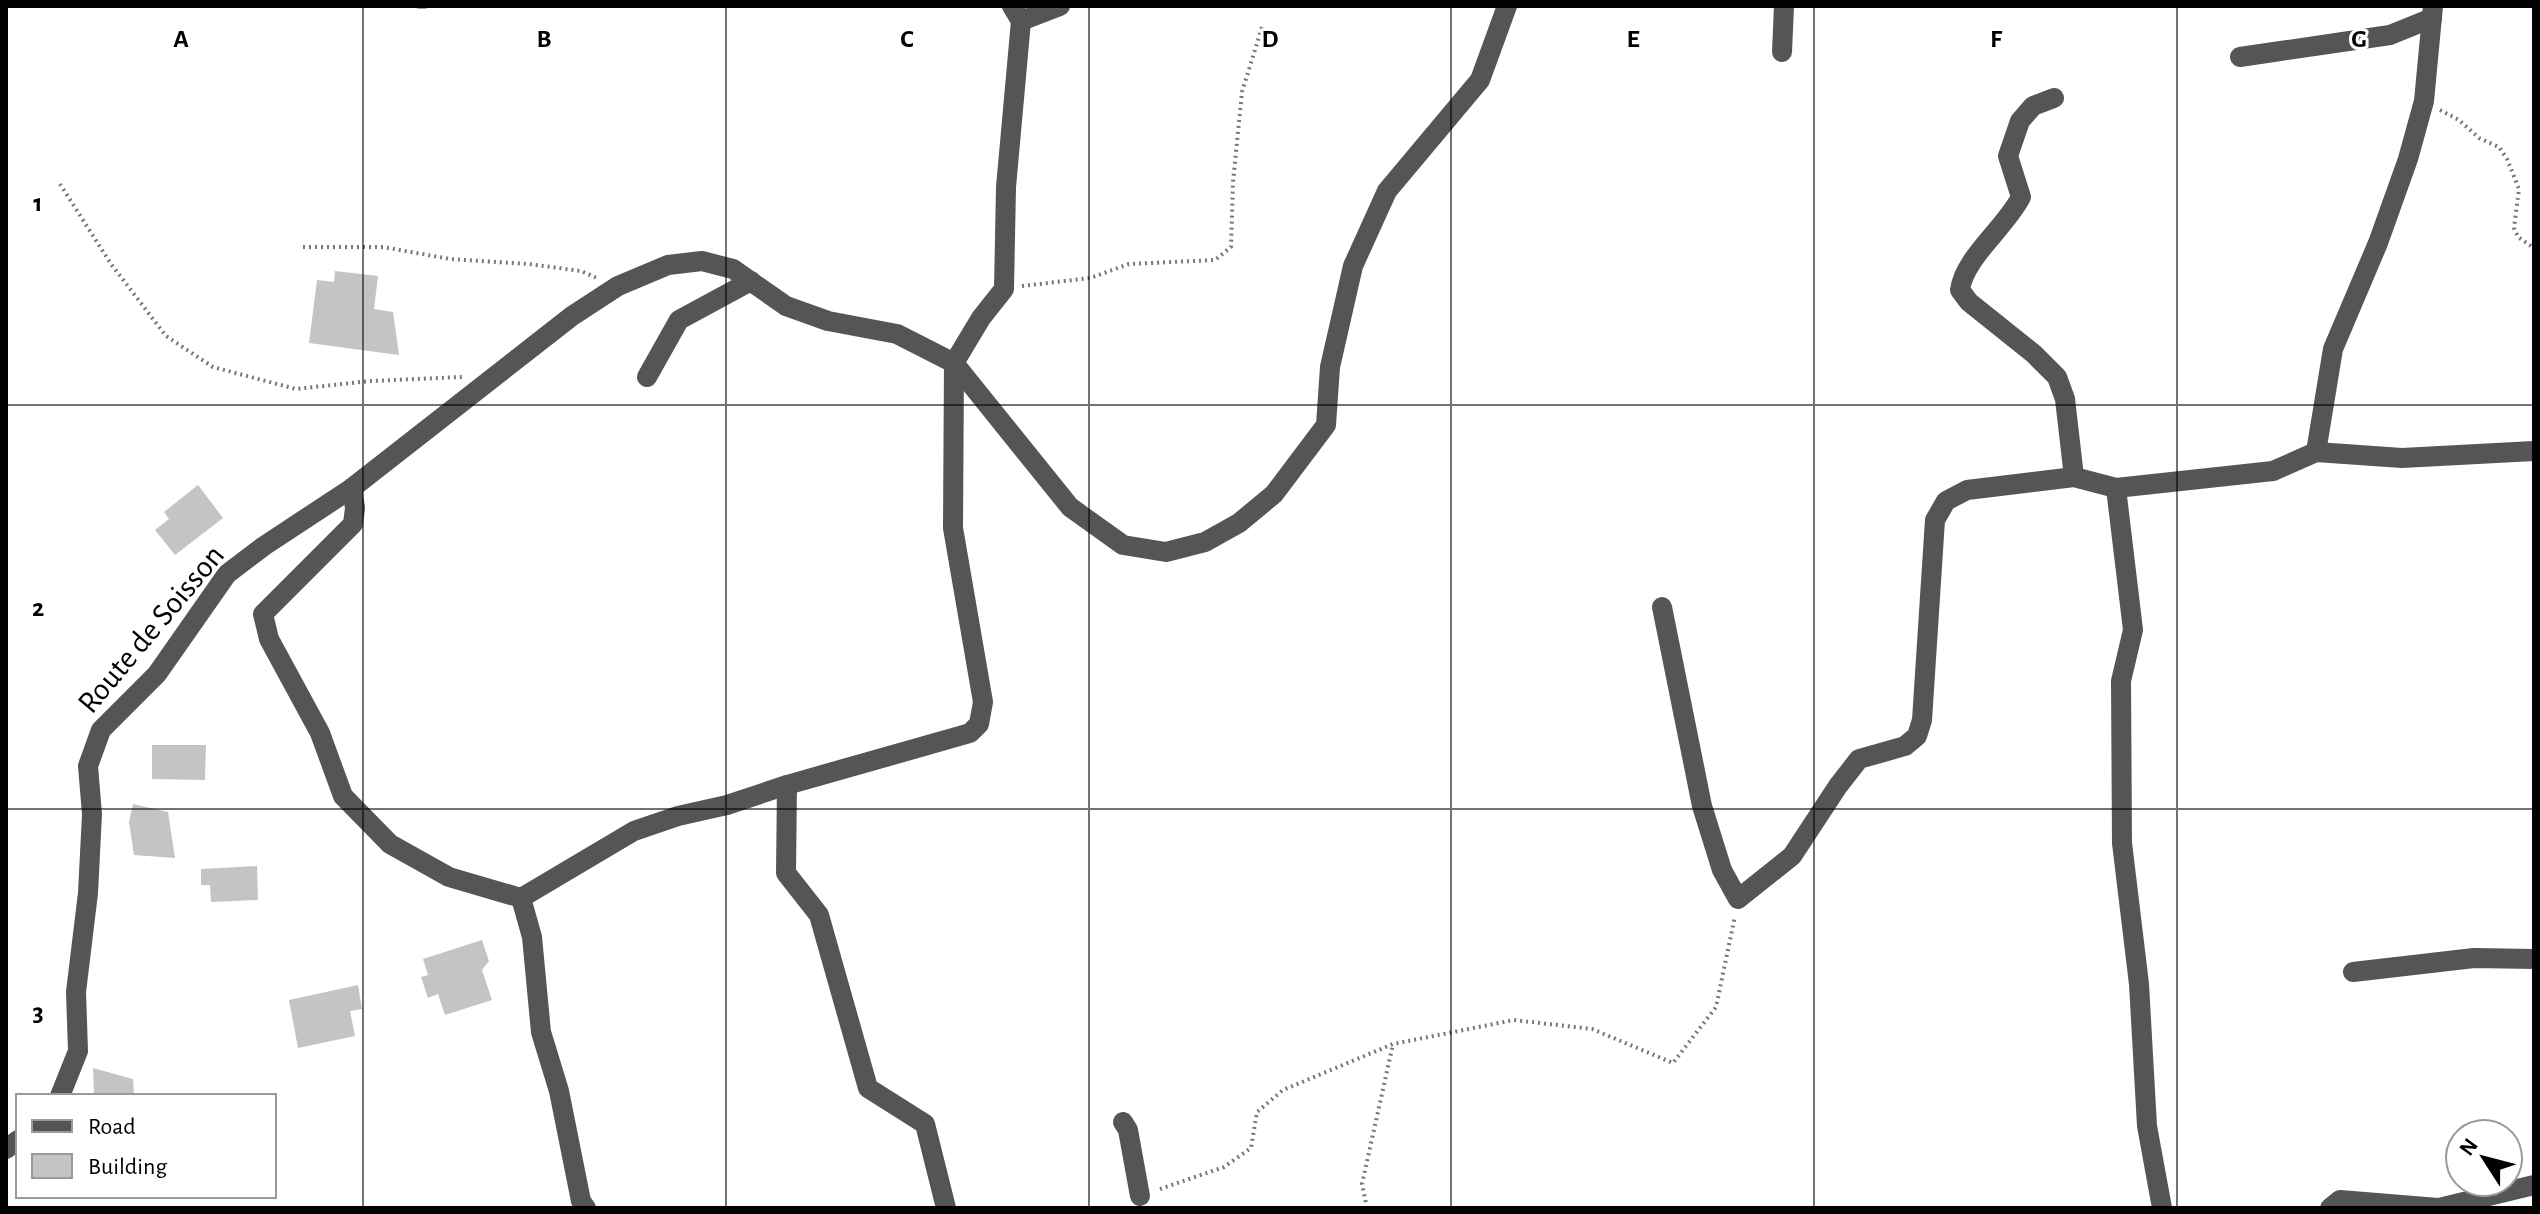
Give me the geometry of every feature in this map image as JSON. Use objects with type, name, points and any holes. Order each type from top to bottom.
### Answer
[{"type":"street","points":[[352,488],[355,508],[353,524],[263,614],[269,639],[320,733],[343,796],[390,844],[449,877],[521,898],[634,831],[970,733],[979,724],[983,702],[953,528],[954,363],[981,318],[1004,289],[1006,187],[1017,14],[1060,6]]},
{"type":"street","points":[[954,363],[1070,507],[1123,545],[1166,552],[1205,542],[1239,523],[1274,494],[1326,425],[1330,367],[1353,266],[1387,191],[1480,80],[1507,6]]},
{"type":"street","points":[[1782,52],[1784,6]]},
{"type":"street","points":[[2240,57],[2390,35],[2432,12]]},
{"type":"street","points":[[2316,452],[2333,349],[2378,243],[2408,159],[2424,101],[2432,12]]},
{"type":"street","points":[[2054,98],[2033,106],[2020,121],[2008,156],[2021,197],[2014,211],[1962,276],[1960,290],[1969,302],[2034,354],[2057,377],[2065,399],[2074,477]]},
{"type":"street","name":"Route de Soisson","points":[[61,1094],[78,1051],[76,992],[88,893],[92,814],[88,766],[101,730],[157,674],[227,574],[352,488],[572,316],[618,286],[668,265],[702,261],[733,269],[786,306],[828,321],[897,334],[954,363]]},
{"type":"street","points":[[647,377],[679,320],[751,281]]},
{"type":"street","points":[[1662,607],[1702,806],[1722,870],[1738,899],[1792,856],[1859,759],[1905,746],[1917,736],[1922,720],[1935,520],[1946,501],[1967,490],[2074,477],[2116,488],[2273,471],[2316,452],[2402,458],[2534,451]]},
{"type":"street","points":[[2116,488],[2133,630],[2121,681],[2122,843],[2139,984],[2147,1126],[2162,1208]]},
{"type":"street","points":[[787,785],[786,873],[819,915],[868,1088],[925,1124],[946,1208]]},
{"type":"street","points":[[521,898],[532,937],[541,1032],[559,1091],[581,1201],[586,1208]]},
{"type":"street","points":[[2353,972],[2474,958],[2534,959]]},
{"type":"street","points":[[1123,1122],[1128,1130],[1140,1196]]},
{"type":"street","points":[[2330,1208],[2340,1200],[2438,1208],[2534,1185]]},
{"type":"path","points":[[1004,289],[1090,278],[1129,264],[1215,260],[1231,247],[1233,182],[1242,92],[1262,27]]},
{"type":"path","points":[[2424,101],[2459,120],[2479,138],[2499,147],[2519,189],[2514,228],[2518,237],[2534,248]]},
{"type":"path","points":[[60,184],[111,264],[166,336],[213,367],[296,389],[370,381],[493,378]]},
{"type":"path","points":[[303,247],[383,247],[450,259],[529,264],[581,271],[618,286]]},
{"type":"path","points":[[1140,1196],[1224,1167],[1251,1148],[1257,1112],[1283,1090],[1393,1044],[1514,1020],[1592,1029],[1673,1063],[1716,1007],[1738,899]]},
{"type":"path","points":[[1367,1208],[1362,1184],[1393,1044]]},
{"type":"building","points":[[335,271],[378,276],[374,309],[393,312],[399,355],[309,343],[317,280],[334,282]]},
{"type":"building","points":[[198,485],[223,518],[175,555],[155,530],[169,519],[164,512]]},
{"type":"building","points":[[152,745],[206,745],[205,780],[152,779]]},
{"type":"building","points":[[133,804],[168,812],[175,858],[134,855],[129,822]]},
{"type":"building","points":[[257,866],[258,900],[211,902],[210,885],[201,885],[201,869]]},
{"type":"building","points":[[482,940],[489,961],[482,970],[492,1000],[445,1015],[438,994],[428,998],[421,977],[428,975],[423,959]]},
{"type":"building","points":[[358,985],[362,1009],[350,1011],[355,1036],[298,1048],[289,1000]]},
{"type":"building","points":[[93,1068],[133,1079],[134,1094],[94,1094]]},
{"type":"waterway","points":[[419,6],[425,6]]}]
